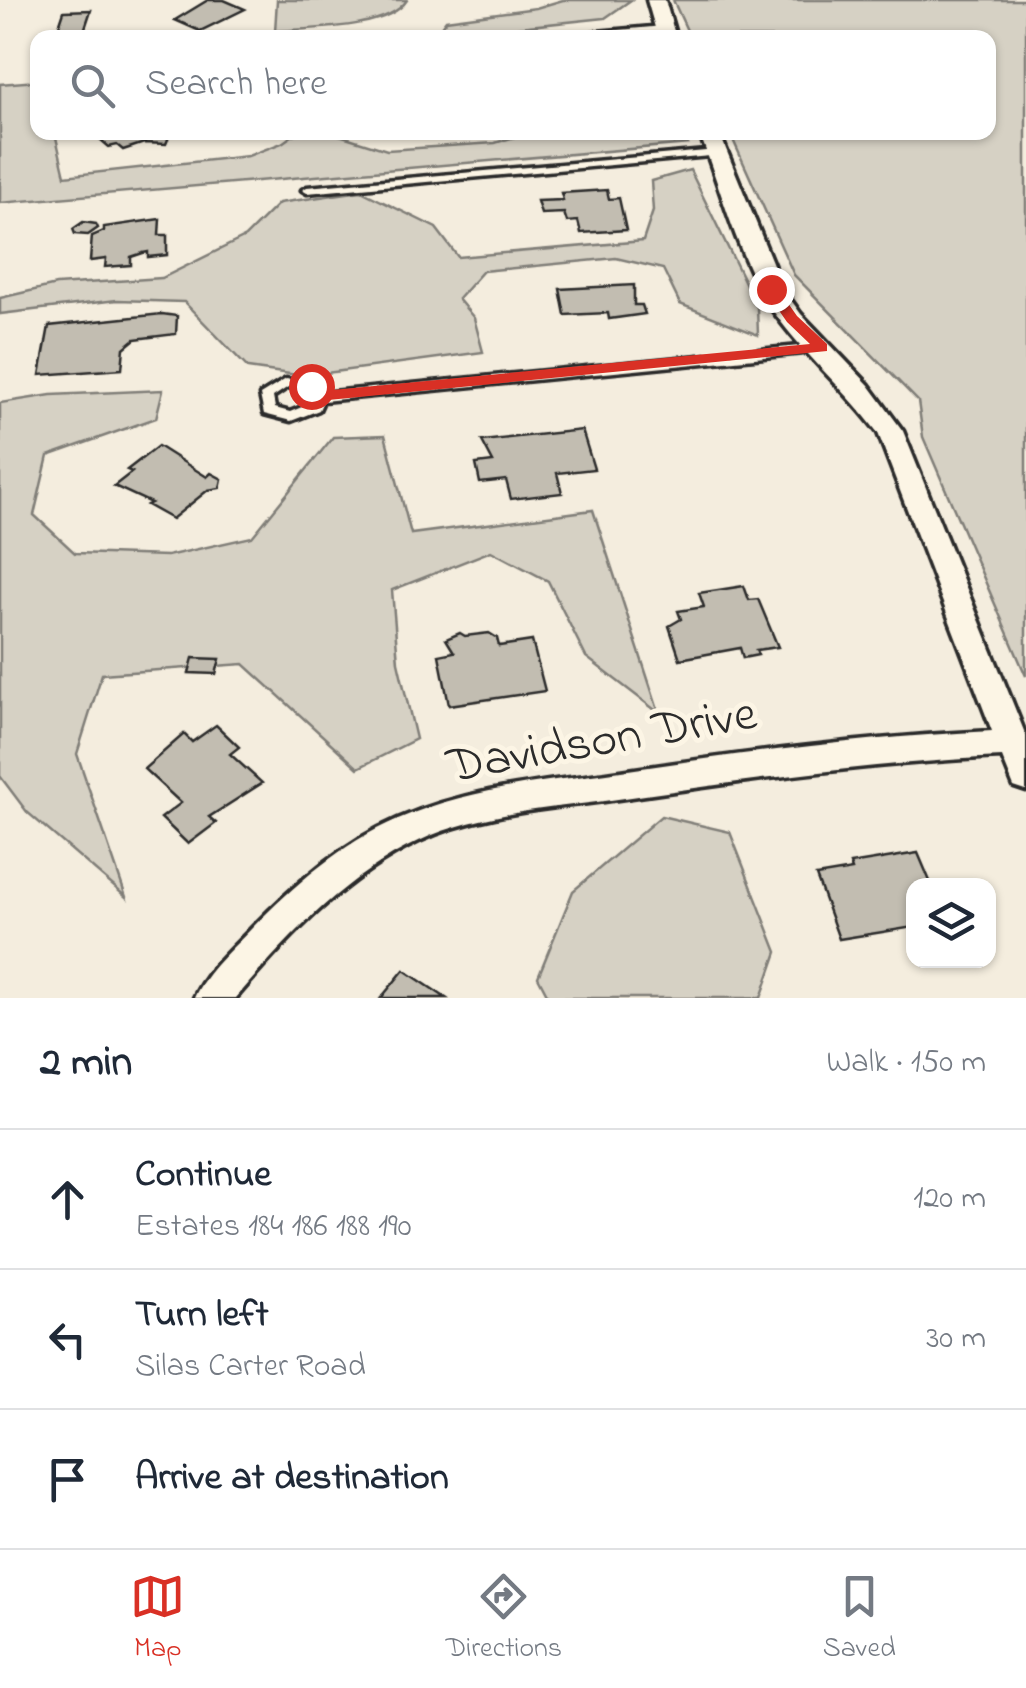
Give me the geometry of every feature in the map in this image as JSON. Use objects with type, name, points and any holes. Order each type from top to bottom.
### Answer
[{"type":"street","points":[[656,0],[665,30]]},
{"type":"street","points":[[713,143],[771,289],[792,319],[822,348],[890,431],[1026,777]]},
{"type":"street","name":"Davidson Drive","points":[[213,998],[285,915],[322,884],[405,832],[442,817],[527,798],[777,763],[927,746],[1012,743]]},
{"type":"lane","points":[[307,190],[713,143]]},
{"type":"lane","points":[[318,396],[822,348]]},
{"type":"shaded area","points":[[277,0],[407,0],[397,10],[366,22],[275,30]]},
{"type":"shaded area","points":[[563,0],[631,0],[605,18],[491,30],[438,30],[446,20],[536,8]]},
{"type":"shaded area","points":[[673,0],[1026,0],[1026,676],[923,437],[918,401],[794,275],[733,140],[996,140],[996,30],[687,30]]},
{"type":"shaded area","points":[[30,82],[30,140],[57,140],[65,176],[248,156],[286,140],[355,140],[387,150],[505,140],[687,140],[688,144],[0,203],[0,84]]},
{"type":"shaded area","points":[[690,170],[757,307],[758,335],[680,304],[663,269],[616,258],[483,271],[458,299],[474,318],[483,352],[304,376],[248,368],[184,302],[117,300],[0,314],[0,298],[56,285],[162,278],[245,237],[279,203],[361,191],[436,228],[458,257],[643,241],[653,211],[651,181]]},
{"type":"shaded area","points":[[163,390],[156,418],[48,456],[34,515],[75,553],[167,556],[252,537],[333,437],[385,435],[411,534],[593,510],[659,713],[586,657],[548,581],[491,551],[392,590],[398,662],[416,739],[358,768],[244,664],[102,674],[77,754],[126,897],[27,812],[0,776],[0,403],[51,395]]},
{"type":"shaded area","points":[[661,816],[730,832],[777,952],[761,998],[549,998],[538,977],[573,891]]},
{"type":"building","points":[[208,0],[224,0],[245,9],[202,30],[175,20]]},
{"type":"building","points":[[91,10],[84,30],[58,30],[64,11]]},
{"type":"building","points":[[101,140],[168,140],[166,144],[144,143],[123,150],[117,145],[109,147]]},
{"type":"building","points":[[607,190],[609,199],[619,198],[626,230],[581,233],[578,221],[567,222],[564,213],[541,214],[537,201],[563,200],[561,193]]},
{"type":"building","points":[[160,219],[159,235],[167,235],[167,255],[148,257],[148,252],[143,253],[131,257],[131,265],[105,267],[106,259],[90,261],[92,236],[104,231],[104,227]]},
{"type":"building","points":[[83,222],[98,228],[88,235],[75,234],[73,229]]},
{"type":"building","points":[[634,285],[634,305],[642,305],[645,314],[609,319],[608,313],[565,315],[560,289]]},
{"type":"building","points":[[162,314],[177,316],[176,334],[135,339],[124,348],[122,369],[40,375],[49,326]]},
{"type":"building","points":[[582,430],[594,469],[557,473],[562,493],[511,499],[506,480],[480,483],[476,464],[493,462],[482,441]]},
{"type":"building","points":[[158,446],[207,477],[211,473],[222,479],[220,488],[208,490],[172,519],[147,505],[151,503],[114,486],[132,472],[127,470]]},
{"type":"building","points":[[744,586],[749,600],[758,599],[778,647],[756,650],[758,655],[743,658],[740,648],[680,659],[669,626],[681,619],[678,611],[704,607],[699,593]]},
{"type":"building","points":[[460,633],[489,633],[497,638],[499,646],[532,641],[545,691],[449,705],[439,655],[454,652],[446,639]]},
{"type":"building","points":[[193,658],[220,659],[216,674],[189,673]]},
{"type":"building","points":[[216,725],[239,747],[230,754],[262,783],[209,817],[216,823],[188,844],[161,818],[181,803],[144,769],[184,734],[192,742]]},
{"type":"building","points":[[918,853],[929,878],[906,878],[906,928],[839,939],[816,876],[852,870],[850,864]]},
{"type":"building","points":[[404,970],[446,998],[381,998]]},
{"type":"route","points":[[311,386],[318,396],[822,348],[792,319],[771,289]]}]
